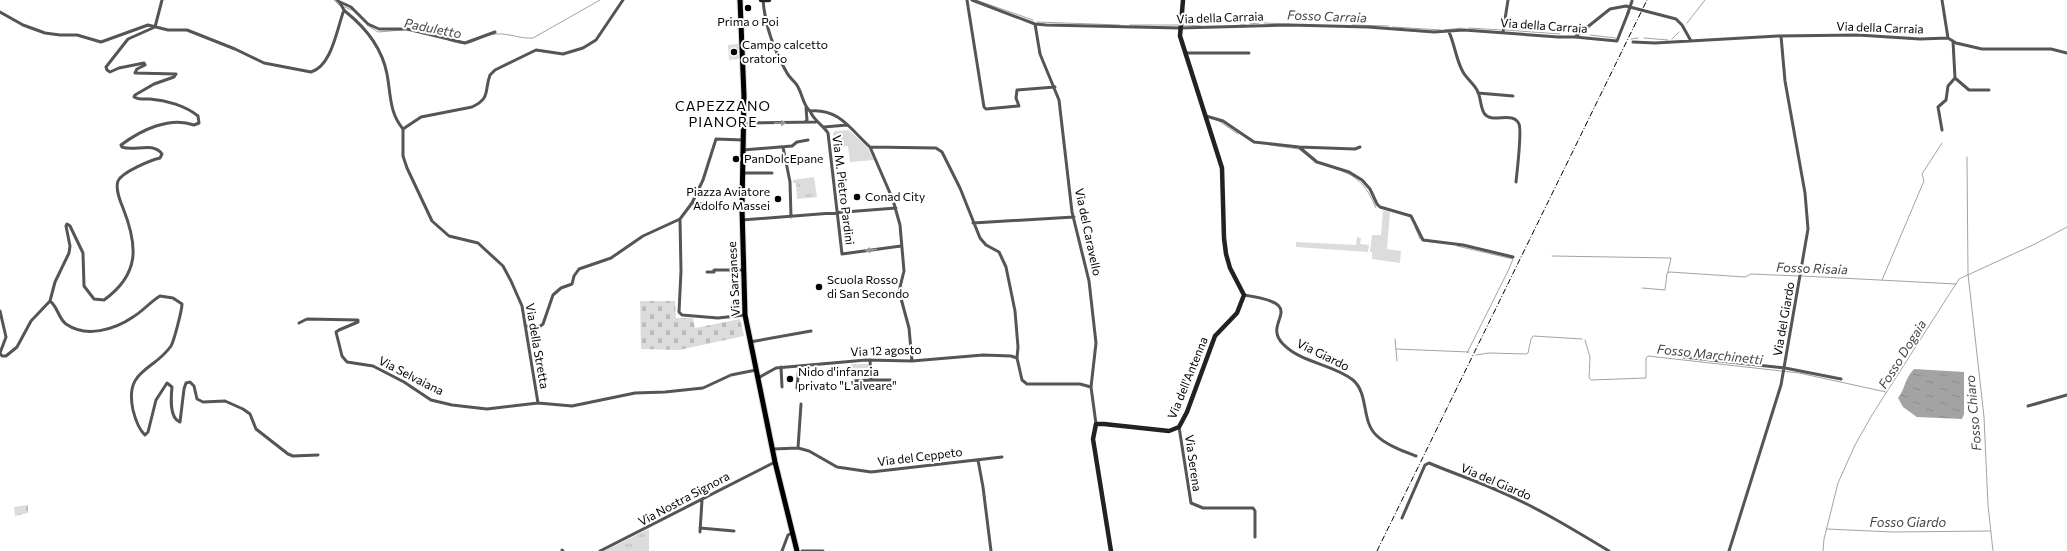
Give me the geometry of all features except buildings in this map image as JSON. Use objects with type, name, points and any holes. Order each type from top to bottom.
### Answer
[{"type":"main road","name":"Via Sarzanese","points":[[740,0],[744,123],[742,208],[744,315],[797,551]]},
{"type":"street","points":[[156,27],[162,0]]},
{"type":"street","points":[[341,5],[365,30],[377,47],[387,73],[391,110],[403,129],[421,117],[472,107],[479,104],[487,95],[490,75],[495,70],[536,50],[563,54],[584,48],[596,40],[623,0]]},
{"type":"street","points":[[769,0],[762,0],[768,26],[786,73],[798,85],[806,108],[807,120],[805,122]]},
{"type":"street","points":[[967,0],[984,107],[986,109],[1019,106],[1016,98],[1017,90],[1055,87]]},
{"type":"street","name":"Via della Carraia","points":[[972,0],[1035,24],[1180,28],[1290,25],[1449,32],[1464,30],[1558,37],[1575,36],[1617,41],[1632,1]]},
{"type":"street","points":[[1183,0],[1180,36],[1222,168],[1224,238],[1226,254],[1230,268],[1244,295]]},
{"type":"street","points":[[1503,32],[1508,0]]},
{"type":"street","points":[[1942,0],[1948,38]]},
{"type":"street","points":[[0,12],[23,25],[45,33],[77,35],[101,42],[148,25],[168,30],[187,30],[230,47],[264,63],[312,72],[317,70],[327,60],[341,5]]},
{"type":"street","points":[[341,5],[351,7],[368,24],[379,29],[407,29],[465,43],[495,32]]},
{"type":"street","name":"Via della Carraia","points":[[1575,36],[1610,9],[1626,6],[1676,19],[1682,25],[1690,41]]},
{"type":"street","name":"Via del Caravello","points":[[1035,24],[1040,54],[1048,77],[1055,87],[1059,100],[1074,217],[1089,281],[1096,343],[1091,387],[1096,424]]},
{"type":"street","points":[[0,311],[6,337],[0,353],[2,356],[6,356],[17,347],[31,321],[50,301],[55,282],[69,253],[70,246],[66,226],[68,224],[83,253],[84,286],[94,299],[104,300],[115,292],[130,270],[134,259],[134,247],[132,234],[117,189],[118,181],[122,176],[146,162],[160,158],[162,154],[155,149],[144,147],[126,149],[121,145],[141,132],[177,120],[194,125],[199,123],[198,116],[182,107],[156,100],[134,98],[135,95],[154,84],[174,78],[176,74],[136,73],[137,69],[144,67],[144,63],[119,68],[110,72],[107,70],[106,67],[128,39],[156,27]]},
{"type":"street","points":[[1449,32],[1464,73],[1478,93],[1486,116],[1516,119],[1520,124],[1521,139],[1516,182]]},
{"type":"street","name":"Via della Carraia","points":[[1633,42],[1655,43],[1781,36],[1854,35],[1920,39],[1948,38],[1954,41],[1994,50],[2051,49],[2067,52]]},
{"type":"street","name":"Via del Giardo","points":[[1729,551],[1772,419],[1784,370],[1802,273],[1809,223],[1785,81],[1781,36]]},
{"type":"street","points":[[1942,130],[1938,107],[1946,100],[1948,86],[1955,78],[1954,41]]},
{"type":"street","points":[[1185,53],[1249,53]]},
{"type":"street","points":[[1955,78],[1969,90],[1989,90]]},
{"type":"street","points":[[1487,89],[1487,95]]},
{"type":"street","points":[[1478,93],[1487,95],[1500,94],[1513,96]]},
{"type":"street","points":[[806,108],[810,111],[832,113],[870,147],[896,208],[900,224],[904,271],[899,291],[909,328],[912,361]]},
{"type":"street","name":"Via M. Pietro Pardini","points":[[810,111],[816,122],[824,127],[830,143],[842,254],[901,246]]},
{"type":"street","points":[[1206,116],[1223,121],[1254,142],[1299,147],[1355,149],[1360,147]]},
{"type":"street","points":[[744,123],[816,122]]},
{"type":"street","points":[[824,127],[847,125]]},
{"type":"street","name":"Via della Stretta","points":[[403,129],[403,156],[430,218],[446,234],[455,239],[472,241],[478,244],[503,266],[522,306],[538,403]]},
{"type":"street","points":[[525,326],[539,327],[543,324],[553,295],[561,288],[572,284],[574,276],[579,269],[611,258],[643,236],[680,219],[692,204],[703,180],[716,140],[743,140]]},
{"type":"street","points":[[743,150],[792,146],[797,142],[808,140]]},
{"type":"street","points":[[783,147],[790,182],[791,217]]},
{"type":"street","points":[[870,147],[936,148],[942,152],[960,188],[973,223],[982,240],[998,252],[1006,267],[1016,311],[1018,347],[1017,358],[1020,376],[1027,384],[1080,384],[1091,387]]},
{"type":"street","points":[[1299,147],[1317,162],[1357,176],[1370,188],[1377,204],[1380,207],[1411,216],[1423,240],[1463,245],[1513,257]]},
{"type":"street","points":[[743,173],[772,173]]},
{"type":"street","points":[[692,204],[742,208]]},
{"type":"street","points":[[742,220],[837,214],[896,208]]},
{"type":"street","points":[[973,223],[1074,217]]},
{"type":"street","points":[[680,219],[680,314],[718,318],[744,315]]},
{"type":"street","points":[[707,272],[714,272],[714,270],[743,270]]},
{"type":"street","name":"Via dell'Antenna","points":[[1096,424],[1168,431],[1179,428],[1187,412],[1215,336],[1237,313],[1244,295]]},
{"type":"street","name":"Via Giardo","points":[[1244,295],[1272,300],[1278,304],[1281,311],[1277,329],[1281,342],[1293,351],[1322,363],[1352,380],[1361,392],[1368,423],[1376,435],[1393,446],[1416,456]]},
{"type":"street","points":[[50,301],[53,303],[61,320],[67,325],[92,332],[112,328],[124,323],[160,296],[173,298],[182,304],[182,314],[176,326],[173,344],[142,371],[131,390],[135,416],[145,435],[148,432],[156,400],[167,383],[172,387],[171,404],[176,418],[180,422],[184,389],[186,383],[190,382],[194,386],[197,399],[203,402],[225,401],[250,414],[256,429],[288,454],[293,456],[318,455]]},
{"type":"street","name":"Via Selvaiana","points":[[299,323],[307,319],[358,320],[358,322],[336,332],[344,360],[373,366],[404,382],[428,398],[441,403],[487,410],[538,403]]},
{"type":"street","points":[[750,342],[811,331]]},
{"type":"street","name":"Via 12 agosto","points":[[758,378],[772,369],[781,367],[870,360],[912,361],[983,355],[1011,356],[1017,358]]},
{"type":"street","points":[[1684,357],[1841,379]]},
{"type":"street","points":[[870,360],[871,380]]},
{"type":"street","points":[[798,388],[799,366]]},
{"type":"street","points":[[781,367],[783,386]]},
{"type":"street","points":[[538,403],[572,406],[635,393],[665,392],[703,388],[731,375],[756,370]]},
{"type":"street","points":[[852,382],[891,380]]},
{"type":"street","points":[[2028,406],[2067,396]]},
{"type":"street","points":[[798,448],[801,404]]},
{"type":"street","points":[[1096,424],[1093,439],[1110,551]]},
{"type":"street","name":"Via Serena","points":[[1179,428],[1191,503],[1203,508],[1252,508],[1255,511],[1255,537]]},
{"type":"street","name":"Via del Ceppeto","points":[[773,449],[798,448],[809,451],[837,467],[871,472],[1002,457]]},
{"type":"street","points":[[978,460],[991,551]]},
{"type":"street","name":"Via Nostra Signora","points":[[600,551],[776,462]]},
{"type":"street","name":"Via del Giardo","points":[[1402,518],[1425,465],[1429,463],[1498,491],[1550,516],[1609,551]]},
{"type":"street","points":[[702,500],[700,530],[734,531]]},
{"type":"street","points":[[782,551],[788,535],[792,533]]},
{"type":"street","points":[[802,551],[823,551]]},
{"type":"green space","name":"Campo calcetto oratorio","points":[[738,44],[739,59],[729,60],[728,45]]},
{"type":"green space","points":[[849,130],[868,148],[874,160],[850,162],[848,146],[835,148],[833,133],[835,131]]},
{"type":"green space","points":[[814,177],[817,197],[797,199],[796,183],[793,183],[793,180]]},
{"type":"green space","points":[[1383,210],[1390,212],[1387,249],[1401,251],[1400,263],[1372,259],[1372,252],[1370,252],[1372,235],[1381,235]]},
{"type":"green space","points":[[1357,237],[1361,238],[1360,244],[1369,245],[1368,252],[1296,247],[1296,242],[1356,245]]},
{"type":"green space","points":[[640,301],[675,301],[676,318],[693,318],[695,328],[740,319],[744,336],[679,350],[641,349]]},
{"type":"green space","points":[[851,364],[868,364],[868,376],[854,376],[852,380]]},
{"type":"green space","points":[[28,505],[28,513],[15,516],[14,507]]},
{"type":"green space","points":[[649,529],[649,551],[604,551],[647,530]]},
{"type":"water","points":[[1914,369],[1964,372],[1964,414],[1962,419],[1917,417],[1903,407],[1898,398]]},
{"type":"waterway","name":"Paduletto","points":[[334,0],[339,5]]},
{"type":"waterway","name":"Paduletto","points":[[448,40],[463,44],[474,42],[483,37],[496,34],[533,38],[600,0]]},
{"type":"waterway","name":"Fosso Carraia","points":[[976,0],[1033,20]]},
{"type":"waterway","name":"Fosso Carraia","points":[[1687,23],[1705,0]]},
{"type":"waterway","name":"Paduletto","points":[[342,6],[352,10]]},
{"type":"waterway","name":"Fosso Carraia","points":[[1037,22],[1120,25]]},
{"type":"waterway","name":"Fosso Carraia","points":[[1250,24],[1259,23]]},
{"type":"waterway","name":"Fosso Carraia","points":[[1264,23],[1289,24]]},
{"type":"waterway","name":"Paduletto","points":[[367,25],[378,32],[402,30]]},
{"type":"waterway","name":"Fosso Carraia","points":[[1130,25],[1179,25]]},
{"type":"waterway","name":"Fosso Carraia","points":[[1182,25],[1201,26]]},
{"type":"waterway","name":"Fosso Carraia","points":[[1240,25],[1245,25]]},
{"type":"waterway","name":"Fosso Carraia","points":[[1352,25],[1389,26]]},
{"type":"waterway","name":"Fosso Carraia","points":[[1393,27],[1441,30]]},
{"type":"waterway","name":"Fosso Carraia","points":[[1444,30],[1462,28]]},
{"type":"waterway","name":"Fosso Carraia","points":[[1469,28],[1501,30]]},
{"type":"waterway","name":"Fosso Carraia","points":[[1505,30],[1560,34]]},
{"type":"waterway","name":"Fosso Carraia","points":[[1672,39],[1679,32]]},
{"type":"waterway","name":"Fosso Carraia","points":[[1590,35],[1616,38]]},
{"type":"waterway","name":"Fosso Carraia","points":[[1631,39],[1638,38]]},
{"type":"waterway","name":"Fosso Carraia","points":[[1644,38],[1668,40]]},
{"type":"waterway","points":[[1219,121],[1238,134]]},
{"type":"waterway","points":[[1882,280],[1924,181],[1922,174],[1942,143]]},
{"type":"waterway","points":[[1270,145],[1299,149],[1316,163]]},
{"type":"waterway","name":"Fosso Chiaro","points":[[1967,157],[1968,274],[1984,417],[1988,505],[1993,551]]},
{"type":"waterway","points":[[1342,171],[1355,178],[1364,186],[1376,208]]},
{"type":"waterway","points":[[1415,227],[1420,239]]},
{"type":"waterway","name":"Fosso Dogaia","points":[[1823,551],[1824,539],[1838,483],[1855,445],[1872,415],[1959,279],[2035,244],[2067,227]]},
{"type":"waterway","points":[[1457,246],[1513,259],[1467,353]]},
{"type":"waterway","name":"Fosso Risaia","points":[[1552,256],[1671,258],[1668,272]]},
{"type":"waterway","name":"Fosso Risaia","points":[[1642,288],[1665,290],[1667,273],[1670,272],[1745,277],[1751,274],[1799,276]]},
{"type":"waterway","name":"Fosso Risaia","points":[[1802,276],[1956,284]]},
{"type":"waterway","name":"Fosso Marchinetti","points":[[1476,355],[1489,353],[1526,354],[1528,353],[1533,336],[1582,339]]},
{"type":"waterway","name":"Fosso Marchinetti","points":[[1395,339],[1397,361]]},
{"type":"waterway","name":"Fosso Marchinetti","points":[[1585,340],[1590,357],[1589,378],[1591,380],[1646,378],[1646,358],[1648,356],[1799,373],[1886,392]]},
{"type":"waterway","name":"Fosso Marchinetti","points":[[1396,349],[1469,352]]},
{"type":"waterway","name":"Fosso Giardo","points":[[1827,529],[1893,532],[1990,531]]},
{"type":"railway","points":[[1377,551],[1647,0]]},
{"type":"place","name":"Prima o Poi","points":[[748,8]]},
{"type":"place","name":"Campo calcetto oratorio","points":[[734,52]]},
{"type":"place","name":"PanDolcEpane","points":[[736,159]]},
{"type":"place","name":"Conad City","points":[[857,197]]},
{"type":"place","name":"Piazza Aviatore Adolfo Massei","points":[[778,199]]},
{"type":"place","name":"Scuola Rosso di San Secondo","points":[[819,287]]},
{"type":"place","name":"Nido d'infanzia privato \"L'alveare\"","points":[[790,379]]},
{"type":"district","name":"CAPEZZANO PIANORE","points":[[723,114]]}]
